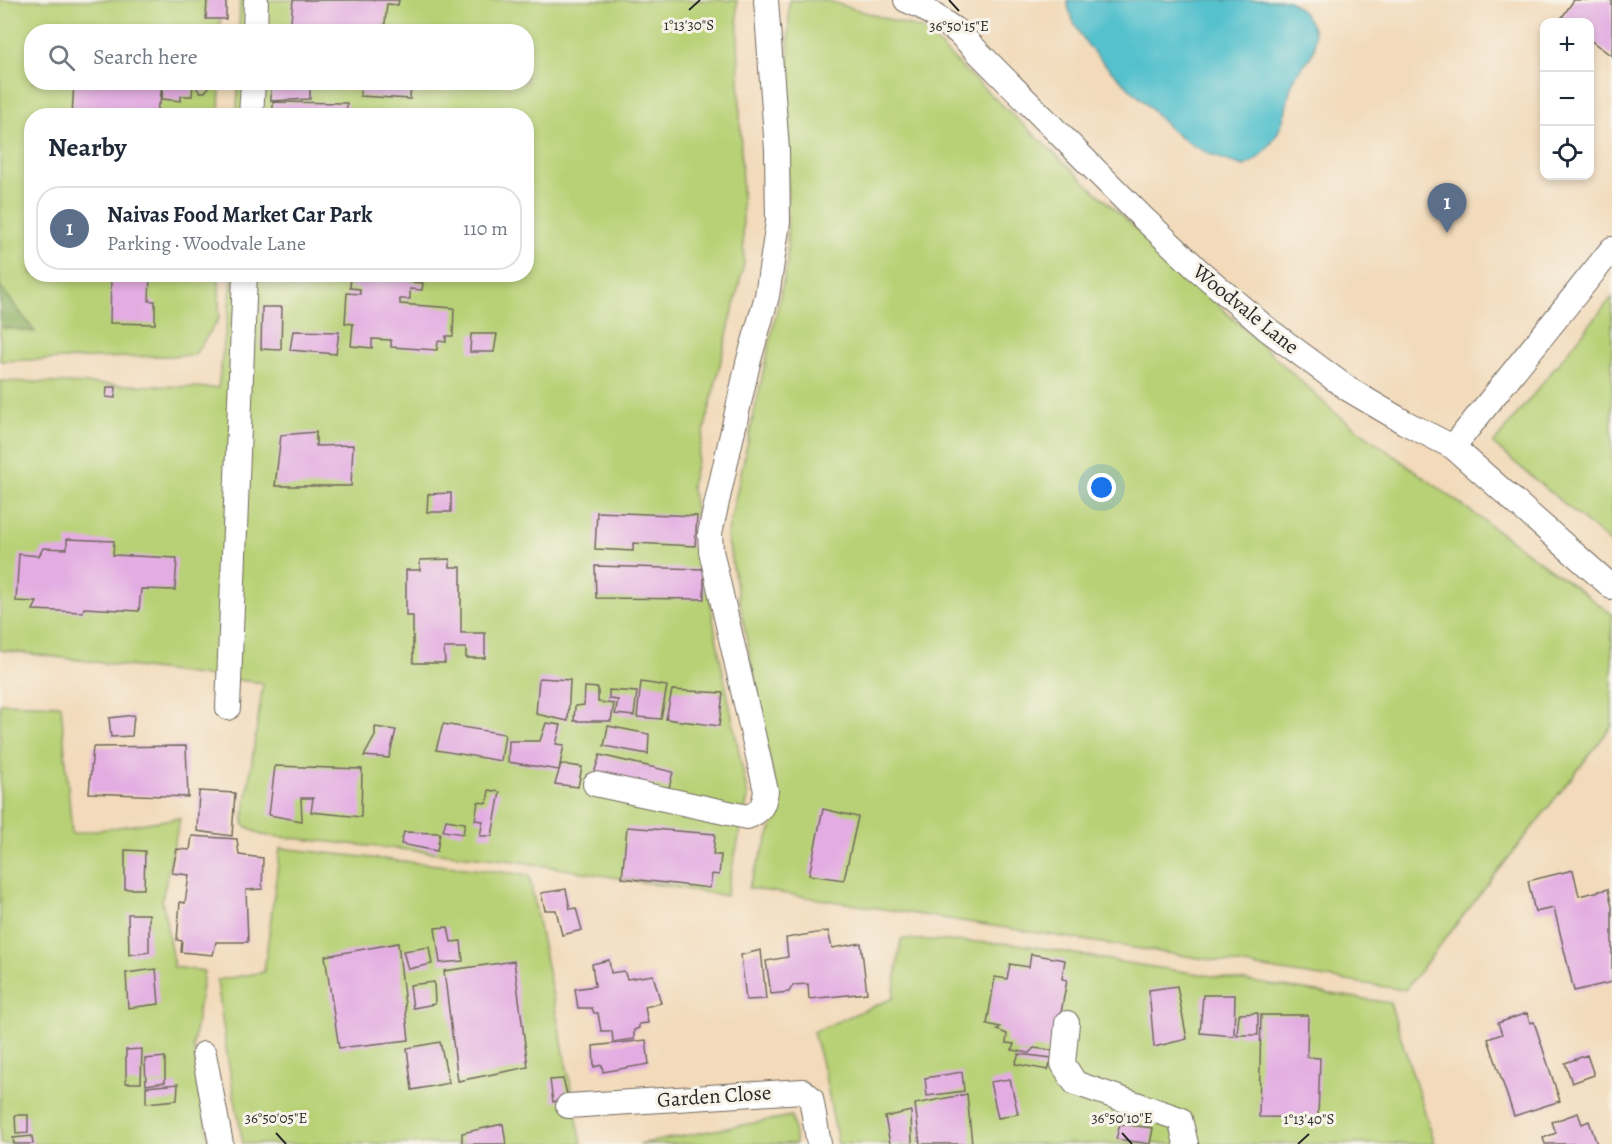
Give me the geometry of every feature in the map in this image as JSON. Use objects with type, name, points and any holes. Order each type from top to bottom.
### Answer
[{"type":"street","points":[[255,24],[256,0]]},
{"type":"street","points":[[595,784],[747,817],[756,814],[764,805],[766,791],[711,551],[710,533],[748,363],[767,296],[778,222],[777,150],[766,0]]},
{"type":"street","name":"Woodvale Lane","points":[[906,0],[922,7],[958,32],[1142,217],[1197,270],[1266,329],[1348,389],[1404,423],[1453,447],[1612,587]]},
{"type":"street","points":[[251,108],[253,90]]},
{"type":"street","points":[[1453,447],[1612,249]]},
{"type":"street","points":[[228,708],[245,282]]},
{"type":"street","points":[[1067,1023],[1063,1064],[1075,1083],[1180,1119],[1186,1144]]},
{"type":"street","points":[[204,1054],[221,1144]]},
{"type":"street","name":"Garden Close","points":[[568,1106],[803,1090],[811,1098],[819,1144]]},
{"type":"green space","points":[[0,0],[221,0],[220,24],[24,24],[24,90],[220,90],[219,108],[24,108],[24,282],[219,282],[219,319],[194,355],[0,361]]},
{"type":"green space","points":[[240,0],[737,0],[744,264],[691,486],[717,642],[748,797],[726,896],[516,861],[261,835],[243,824],[263,683],[0,650],[0,381],[218,388],[232,282],[534,282],[534,108],[237,108],[238,90],[534,90],[534,24],[239,24]]},
{"type":"green space","points":[[789,0],[825,0],[924,30],[962,68],[1334,412],[1612,614],[1612,726],[1405,990],[748,888],[779,810],[727,536],[787,264]]},
{"type":"green space","points":[[0,286],[35,332],[0,327]]},
{"type":"green space","points":[[1612,297],[1612,544],[1493,444]]},
{"type":"green space","points":[[0,703],[61,705],[72,834],[180,818],[162,899],[174,967],[204,971],[193,1046],[210,1144],[0,1144]]},
{"type":"green space","points":[[280,848],[529,875],[582,1144],[243,1144],[227,1055],[217,980],[264,972]]},
{"type":"green space","points":[[901,939],[1018,944],[1390,1003],[1435,1144],[838,1144],[825,1075],[813,1032],[893,998]]},
{"type":"green space","points":[[792,1116],[796,1144],[639,1144]]},
{"type":"water","points":[[1067,0],[1289,0],[1299,8],[1311,24],[1315,36],[1314,48],[1311,57],[1293,82],[1284,117],[1274,139],[1263,153],[1244,166],[1203,151],[1170,129],[1096,55],[1077,29]]},
{"type":"building","points":[[207,0],[226,0],[226,19],[206,19]]},
{"type":"building","points":[[293,0],[399,0],[398,5],[387,4],[385,24],[291,24]]},
{"type":"building","points":[[1574,0],[1612,0],[1612,56],[1594,43],[1594,18],[1561,18]]},
{"type":"building","points":[[74,90],[161,90],[158,108],[72,108]]},
{"type":"building","points":[[163,90],[192,90],[192,96],[181,96],[181,101],[162,99]]},
{"type":"building","points":[[271,90],[310,90],[310,99],[271,101]]},
{"type":"building","points":[[360,90],[411,90],[410,99],[360,96]]},
{"type":"building","points":[[273,102],[347,103],[347,108],[273,108]]},
{"type":"building","points":[[111,282],[150,282],[149,301],[155,301],[155,324],[110,323]]},
{"type":"building","points":[[350,282],[423,283],[422,290],[410,289],[410,299],[400,299],[400,304],[454,308],[453,336],[446,336],[446,342],[438,341],[437,350],[391,347],[391,340],[372,339],[372,348],[351,346],[353,324],[345,323],[347,293],[360,294],[360,289],[350,288]]},
{"type":"building","points":[[262,307],[282,307],[281,350],[261,349]]},
{"type":"building","points":[[293,331],[339,332],[336,354],[290,350]]},
{"type":"building","points":[[471,334],[497,334],[494,352],[470,352]]},
{"type":"building","points":[[107,387],[116,387],[115,398],[106,397]]},
{"type":"building","points":[[316,432],[316,446],[353,445],[351,486],[275,486],[281,435]]},
{"type":"building","points":[[451,493],[451,512],[427,512],[428,494]]},
{"type":"building","points":[[597,512],[697,516],[695,546],[633,543],[633,551],[595,549]]},
{"type":"building","points":[[67,539],[114,541],[113,555],[177,558],[175,590],[141,589],[139,611],[84,608],[83,612],[33,610],[37,602],[16,601],[19,554],[39,556],[43,548],[67,549]]},
{"type":"building","points":[[450,559],[450,567],[461,567],[461,633],[485,633],[485,658],[466,658],[466,648],[444,648],[445,663],[413,663],[413,616],[406,616],[406,570],[420,570],[420,560]]},
{"type":"building","points":[[595,566],[704,569],[704,599],[596,598]]},
{"type":"building","points":[[539,678],[570,680],[568,721],[536,714]]},
{"type":"building","points":[[641,682],[667,686],[661,719],[637,717]]},
{"type":"building","points":[[585,687],[598,688],[598,702],[614,704],[611,721],[574,721],[575,706],[584,705]]},
{"type":"building","points":[[609,690],[637,692],[634,716],[615,714],[618,700],[609,699]]},
{"type":"building","points":[[672,690],[723,693],[719,726],[666,719]]},
{"type":"building","points":[[134,715],[132,736],[111,737],[109,718]]},
{"type":"building","points":[[546,723],[561,725],[556,744],[564,745],[559,770],[508,762],[509,741],[540,741]]},
{"type":"building","points":[[443,724],[505,734],[501,761],[436,750]]},
{"type":"building","points":[[608,726],[649,734],[648,754],[604,746]]},
{"type":"building","points":[[375,727],[396,730],[389,758],[364,756],[375,736]]},
{"type":"building","points":[[186,746],[188,797],[89,793],[93,747]]},
{"type":"building","points":[[600,755],[673,772],[669,788],[593,776]]},
{"type":"building","points":[[561,764],[582,767],[578,787],[555,784]]},
{"type":"building","points":[[275,766],[362,769],[361,817],[311,812],[313,798],[301,798],[302,821],[269,815]]},
{"type":"building","points":[[489,790],[500,792],[492,836],[480,836],[483,821],[475,820],[478,802],[487,803]]},
{"type":"building","points":[[199,791],[235,793],[232,836],[197,831]]},
{"type":"building","points":[[823,809],[858,817],[844,880],[809,875]]},
{"type":"building","points":[[446,820],[465,823],[463,834],[443,831]]},
{"type":"building","points":[[627,827],[715,834],[713,855],[721,855],[719,875],[712,874],[710,888],[622,878]]},
{"type":"building","points":[[404,832],[440,833],[437,851],[401,844]]},
{"type":"building","points":[[192,836],[237,839],[239,855],[263,858],[262,889],[246,890],[248,942],[216,942],[213,955],[181,952],[182,941],[177,940],[180,902],[185,903],[189,875],[172,873],[177,849],[190,850]]},
{"type":"building","points":[[125,850],[145,851],[144,889],[125,889]]},
{"type":"building","points":[[1573,870],[1579,896],[1608,889],[1612,907],[1612,982],[1574,991],[1554,908],[1535,912],[1528,881]]},
{"type":"building","points":[[566,889],[570,909],[576,908],[582,930],[562,935],[556,910],[545,910],[541,893]]},
{"type":"building","points":[[128,914],[149,914],[149,952],[129,955]]},
{"type":"building","points":[[448,927],[451,942],[461,941],[463,961],[440,963],[435,928]]},
{"type":"building","points":[[828,931],[832,948],[861,943],[867,993],[809,999],[808,984],[793,985],[789,992],[771,994],[766,961],[788,957],[786,938]]},
{"type":"building","points":[[398,943],[409,1040],[339,1048],[325,956]]},
{"type":"building","points":[[429,947],[432,964],[408,969],[403,951]]},
{"type":"building","points":[[761,950],[766,999],[746,1000],[741,955]]},
{"type":"building","points":[[1031,954],[1065,960],[1062,979],[1067,980],[1054,1051],[1034,1048],[1029,1053],[1012,1050],[1014,1044],[1006,1043],[1007,1034],[997,1030],[1000,1027],[987,1024],[995,977],[1007,979],[1010,964],[1029,967]]},
{"type":"building","points":[[609,960],[611,973],[624,971],[627,979],[653,975],[661,1003],[645,1007],[648,1023],[639,1024],[639,1028],[634,1030],[634,1039],[613,1042],[612,1031],[601,1031],[598,1013],[594,1013],[592,1008],[578,1008],[575,989],[595,986],[592,964]]},
{"type":"building","points":[[514,961],[528,1067],[458,1081],[444,971]]},
{"type":"building","points":[[156,969],[159,1004],[128,1008],[126,973]]},
{"type":"building","points":[[434,982],[435,1004],[413,1008],[410,985]]},
{"type":"building","points":[[1177,986],[1187,1039],[1154,1047],[1149,990]]},
{"type":"building","points":[[1203,995],[1235,995],[1234,1036],[1200,1033]]},
{"type":"building","points":[[1258,1013],[1258,1035],[1237,1035],[1239,1014]]},
{"type":"building","points":[[1527,1013],[1530,1023],[1534,1022],[1560,1101],[1514,1116],[1488,1039],[1502,1034],[1498,1023]]},
{"type":"building","points":[[1261,1015],[1308,1015],[1307,1057],[1320,1058],[1318,1118],[1259,1117]]},
{"type":"building","points":[[646,1040],[649,1064],[603,1072],[602,1065],[594,1067],[593,1046]]},
{"type":"building","points":[[440,1042],[449,1083],[412,1090],[407,1048]]},
{"type":"building","points":[[142,1049],[141,1083],[126,1083],[126,1050]]},
{"type":"building","points":[[1019,1054],[1052,1058],[1048,1070],[1015,1064]]},
{"type":"building","points":[[1587,1055],[1594,1075],[1572,1083],[1565,1063]]},
{"type":"building","points":[[165,1057],[165,1082],[146,1085],[145,1059]]},
{"type":"building","points":[[962,1072],[964,1091],[927,1096],[925,1078]]},
{"type":"building","points":[[563,1079],[568,1098],[553,1102],[550,1080]]},
{"type":"building","points":[[1010,1079],[1018,1114],[998,1118],[990,1082]]},
{"type":"building","points":[[178,1084],[177,1100],[146,1103],[146,1087]]},
{"type":"building","points":[[967,1094],[972,1144],[920,1144],[915,1104]]},
{"type":"building","points":[[911,1111],[912,1144],[890,1144],[885,1117]]},
{"type":"building","points":[[1578,1113],[1582,1124],[1589,1121],[1597,1144],[1545,1144],[1543,1138],[1556,1133],[1552,1122]]},
{"type":"building","points":[[15,1115],[28,1115],[28,1133],[16,1134]]},
{"type":"building","points":[[503,1124],[506,1144],[462,1144],[462,1133]]},
{"type":"building","points":[[1120,1124],[1153,1128],[1150,1144],[1116,1139]]},
{"type":"building","points":[[32,1136],[33,1144],[14,1144],[13,1138]]},
{"type":"place","name":"Naivas Food Market Car Park","points":[[1447,233]]}]
